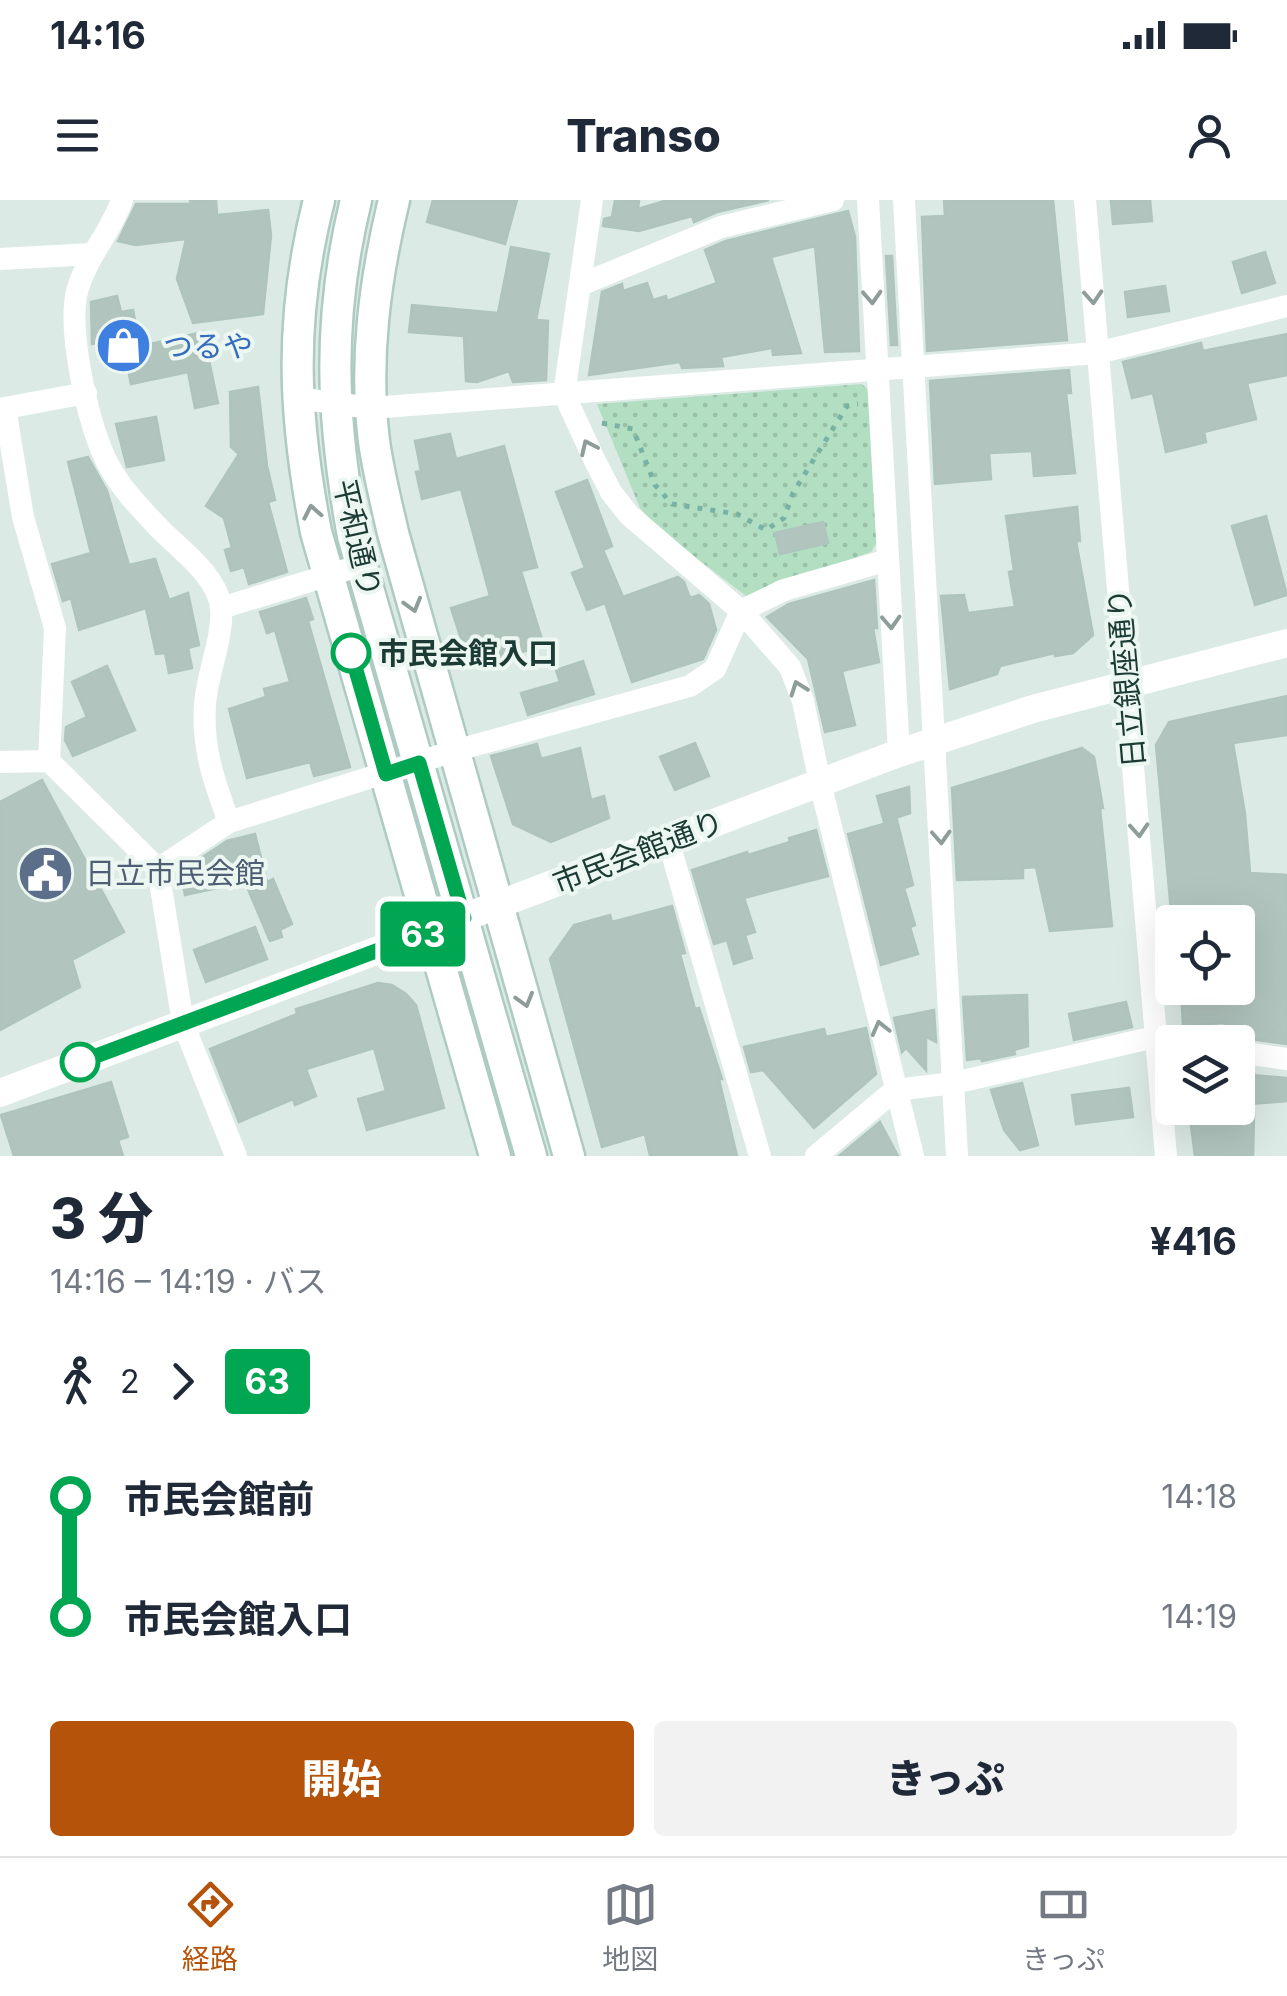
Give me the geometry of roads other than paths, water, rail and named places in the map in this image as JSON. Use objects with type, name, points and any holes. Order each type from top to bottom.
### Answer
[{"type":"main road","points":[[318,200],[296,341],[296,398],[307,486],[329,576],[495,1156]]},
{"type":"main road","name":"平和通り","points":[[356,200],[339,292],[334,349],[334,403],[344,486],[362,564],[531,1156]]},
{"type":"main road","points":[[394,200],[374,296],[370,347],[374,444],[393,533],[569,1156]]},
{"type":"street","points":[[122,200],[78,287],[72,312],[73,336],[104,456],[122,486],[213,584],[221,608],[205,704],[207,761],[228,822]]},
{"type":"street","points":[[592,200],[564,394],[611,492],[629,516],[742,611],[790,667],[803,701],[894,1090],[914,1156]]},
{"type":"street","points":[[580,285],[721,227],[833,200]]},
{"type":"street","points":[[868,200],[899,752]]},
{"type":"street","points":[[904,200],[957,1156]]},
{"type":"street","name":"日立銀座通り","points":[[1086,200],[1160,1025]]},
{"type":"street","points":[[0,259],[92,254]]},
{"type":"street","points":[[296,398],[371,408],[1097,353],[1287,306]]},
{"type":"street","points":[[49,761],[54,628],[23,518],[2,408],[86,393]]},
{"type":"street","points":[[158,868],[228,822],[454,751],[690,686],[715,669],[742,611],[784,590],[888,560]]},
{"type":"street","points":[[221,608],[362,564]]},
{"type":"street","name":"市民会館通り","points":[[0,1092],[899,752],[1128,684],[1287,643]]},
{"type":"street","points":[[0,762],[49,761],[158,868],[183,1023],[236,1156]]},
{"type":"street","points":[[668,840],[760,1156]]},
{"type":"street","points":[[816,1156],[894,1090],[1155,1049]]},
{"type":"street","points":[[1255,1054],[1287,1059]]},
{"type":"street","name":"日立銀座通り","points":[[1165,1125],[1166,1156]]},
{"type":"place","name":"つるや","points":[[124,346]]},
{"type":"place","name":"市民会館入口","points":[[351,653]]},
{"type":"place","name":"日立市民会館","points":[[46,873]]}]
